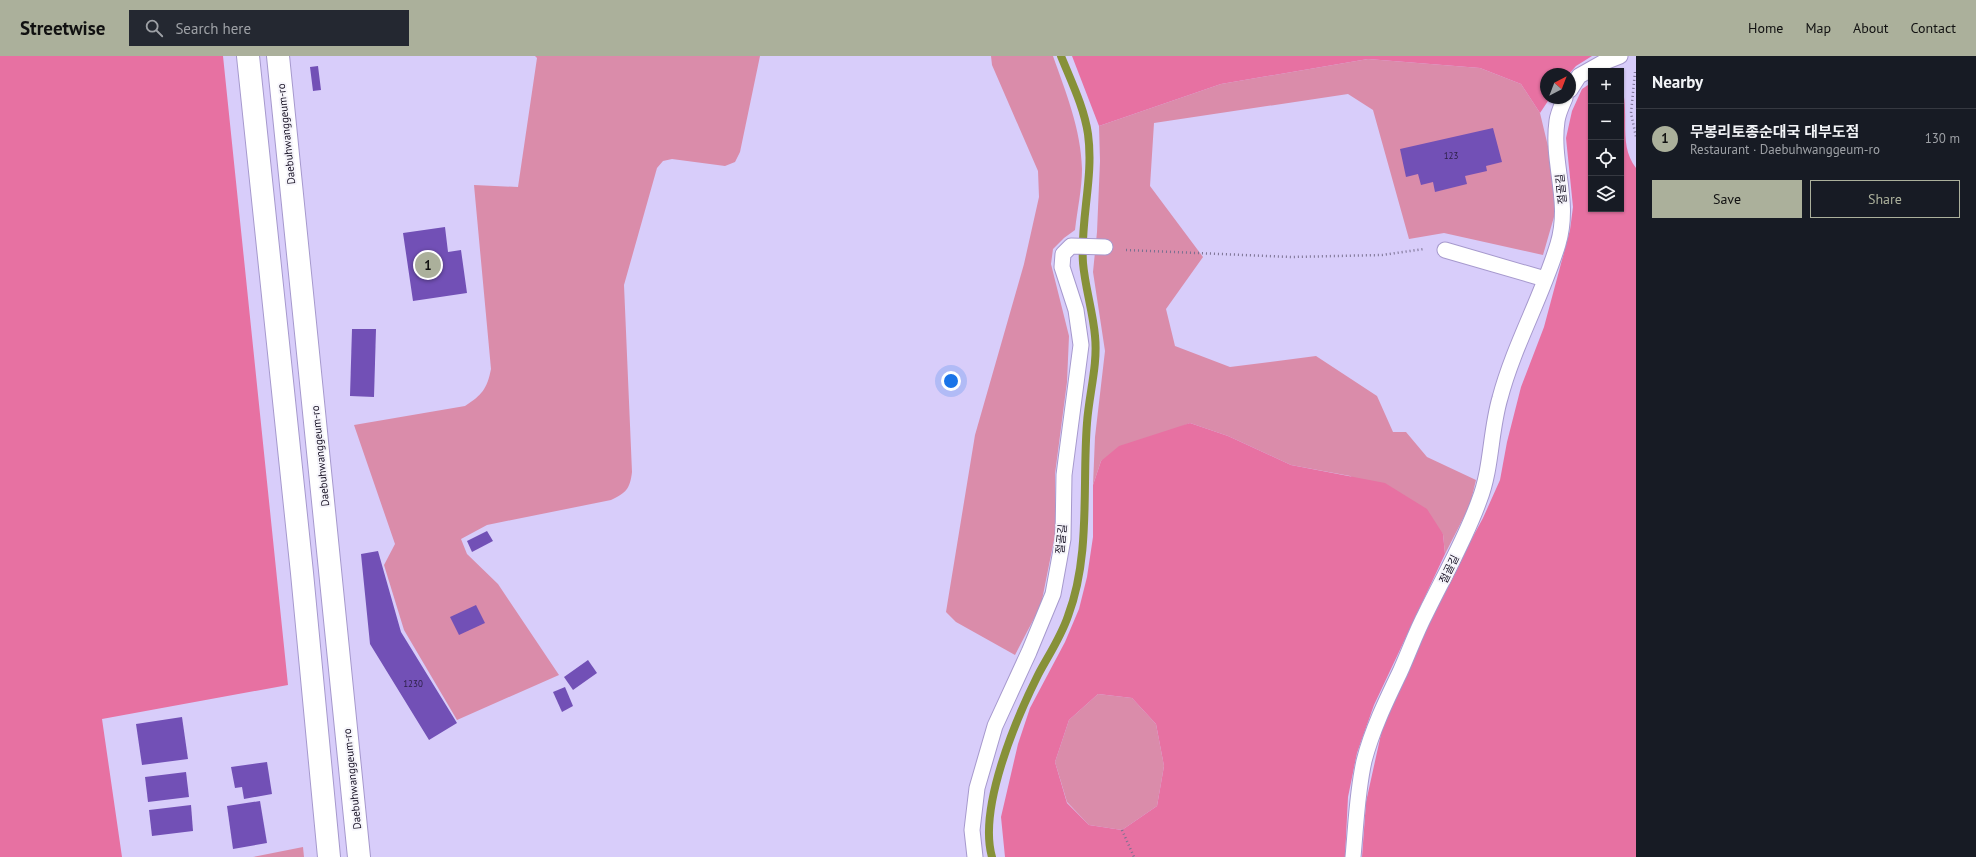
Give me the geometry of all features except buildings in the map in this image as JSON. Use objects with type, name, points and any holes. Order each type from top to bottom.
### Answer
[{"type":"main road","points":[[248,56],[300,550],[329,857]]},
{"type":"main road","name":"Daebuhwanggeum-ro","points":[[278,56],[359,857]]},
{"type":"lane","points":[[1576,81],[1579,76],[1602,63],[1620,56]]},
{"type":"lane","name":"절골길","points":[[1353,857],[1358,796],[1364,762],[1371,738],[1381,710],[1425,614],[1447,573],[1480,499],[1488,471],[1499,399],[1511,363],[1545,279],[1563,226],[1563,200],[1557,147],[1557,120],[1563,104]]},
{"type":"lane","name":"절골길","points":[[975,857],[972,830],[977,788],[995,726],[1029,652],[1053,594],[1063,539],[1064,475],[1080,345],[1076,310],[1062,267],[1063,254],[1071,246],[1104,247]]},
{"type":"lane","points":[[1445,250],[1545,279]]},
{"type":"path","points":[[1635,71],[1630,113],[1636,136]]},
{"type":"path","points":[[1104,247],[1142,252],[1291,257],[1382,255],[1426,249],[1445,250]]},
{"type":"path","points":[[1122,830],[1130,853],[1134,857]]},
{"type":"shaded area","points":[[0,56],[223,56],[288,685],[102,719],[122,857],[0,857]]},
{"type":"shaded area","points":[[535,56],[760,56],[740,152],[735,162],[725,166],[672,159],[663,161],[657,168],[624,285],[632,472],[630,483],[626,490],[624,493],[611,500],[487,525],[461,539],[467,554],[498,584],[559,675],[457,720],[404,630],[384,565],[395,544],[354,425],[465,406],[480,395],[488,382],[491,369],[474,185],[518,187],[537,58]]},
{"type":"shaded area","points":[[991,56],[1053,56],[1068,97],[1076,125],[1082,169],[1075,230],[1053,249],[1051,264],[1069,336],[1067,382],[1055,474],[1055,535],[1041,605],[1015,655],[956,622],[946,612],[975,435],[1024,264],[1039,197],[1038,171],[992,65]]},
{"type":"shaded area","points":[[1072,56],[1592,56],[1574,68],[1540,68],[1540,104],[1546,104],[1540,113],[1521,84],[1480,68],[1368,59],[1221,84],[1099,126]]},
{"type":"shaded area","points":[[1368,59],[1480,68],[1521,84],[1540,113],[1552,163],[1556,210],[1543,255],[1444,233],[1409,239],[1373,110],[1348,94],[1154,123],[1150,186],[1203,257],[1166,309],[1175,346],[1230,367],[1316,356],[1377,396],[1393,432],[1406,432],[1427,457],[1476,480],[1470,505],[1445,554],[1443,534],[1350,476],[1291,465],[1228,436],[1190,423],[1101,461],[1093,485],[1095,437],[1105,351],[1093,272],[1097,232],[1100,161],[1099,126],[1221,84]]},
{"type":"shaded area","points":[[1588,85],[1588,212],[1624,212],[1624,95],[1627,149],[1630,159],[1636,168],[1636,857],[1362,857],[1366,802],[1385,716],[1434,609],[1483,518],[1500,480],[1507,442],[1521,387],[1544,327],[1570,230],[1573,207],[1566,138],[1572,111],[1582,89]]},
{"type":"shaded area","points":[[1190,423],[1228,436],[1291,465],[1385,483],[1427,509],[1443,534],[1445,554],[1374,705],[1357,753],[1348,797],[1345,857],[1005,857],[1001,817],[1018,744],[1030,708],[1065,642],[1079,609],[1087,577],[1093,537],[1093,485],[1101,461],[1119,446]],"holes":[[[1098,694],[1132,698],[1156,724],[1164,766],[1157,806],[1122,830],[1089,825],[1067,803],[1055,762],[1069,720]]]},
{"type":"shaded area","points":[[1098,694],[1132,698],[1156,724],[1164,766],[1157,806],[1122,830],[1089,825],[1067,802],[1055,762],[1069,720]]},
{"type":"shaded area","points":[[303,847],[304,857],[253,857]]},
{"type":"waterway","points":[[992,857],[989,837],[990,814],[1002,764],[1010,739],[1029,693],[1058,639],[1068,616],[1075,593],[1083,545],[1087,423],[1096,347],[1083,263],[1083,231],[1088,182],[1089,150],[1088,134],[1084,114],[1061,56]]},
{"type":"place","name":"무봉리토종순대국 대부도점","points":[[428,265]]}]
